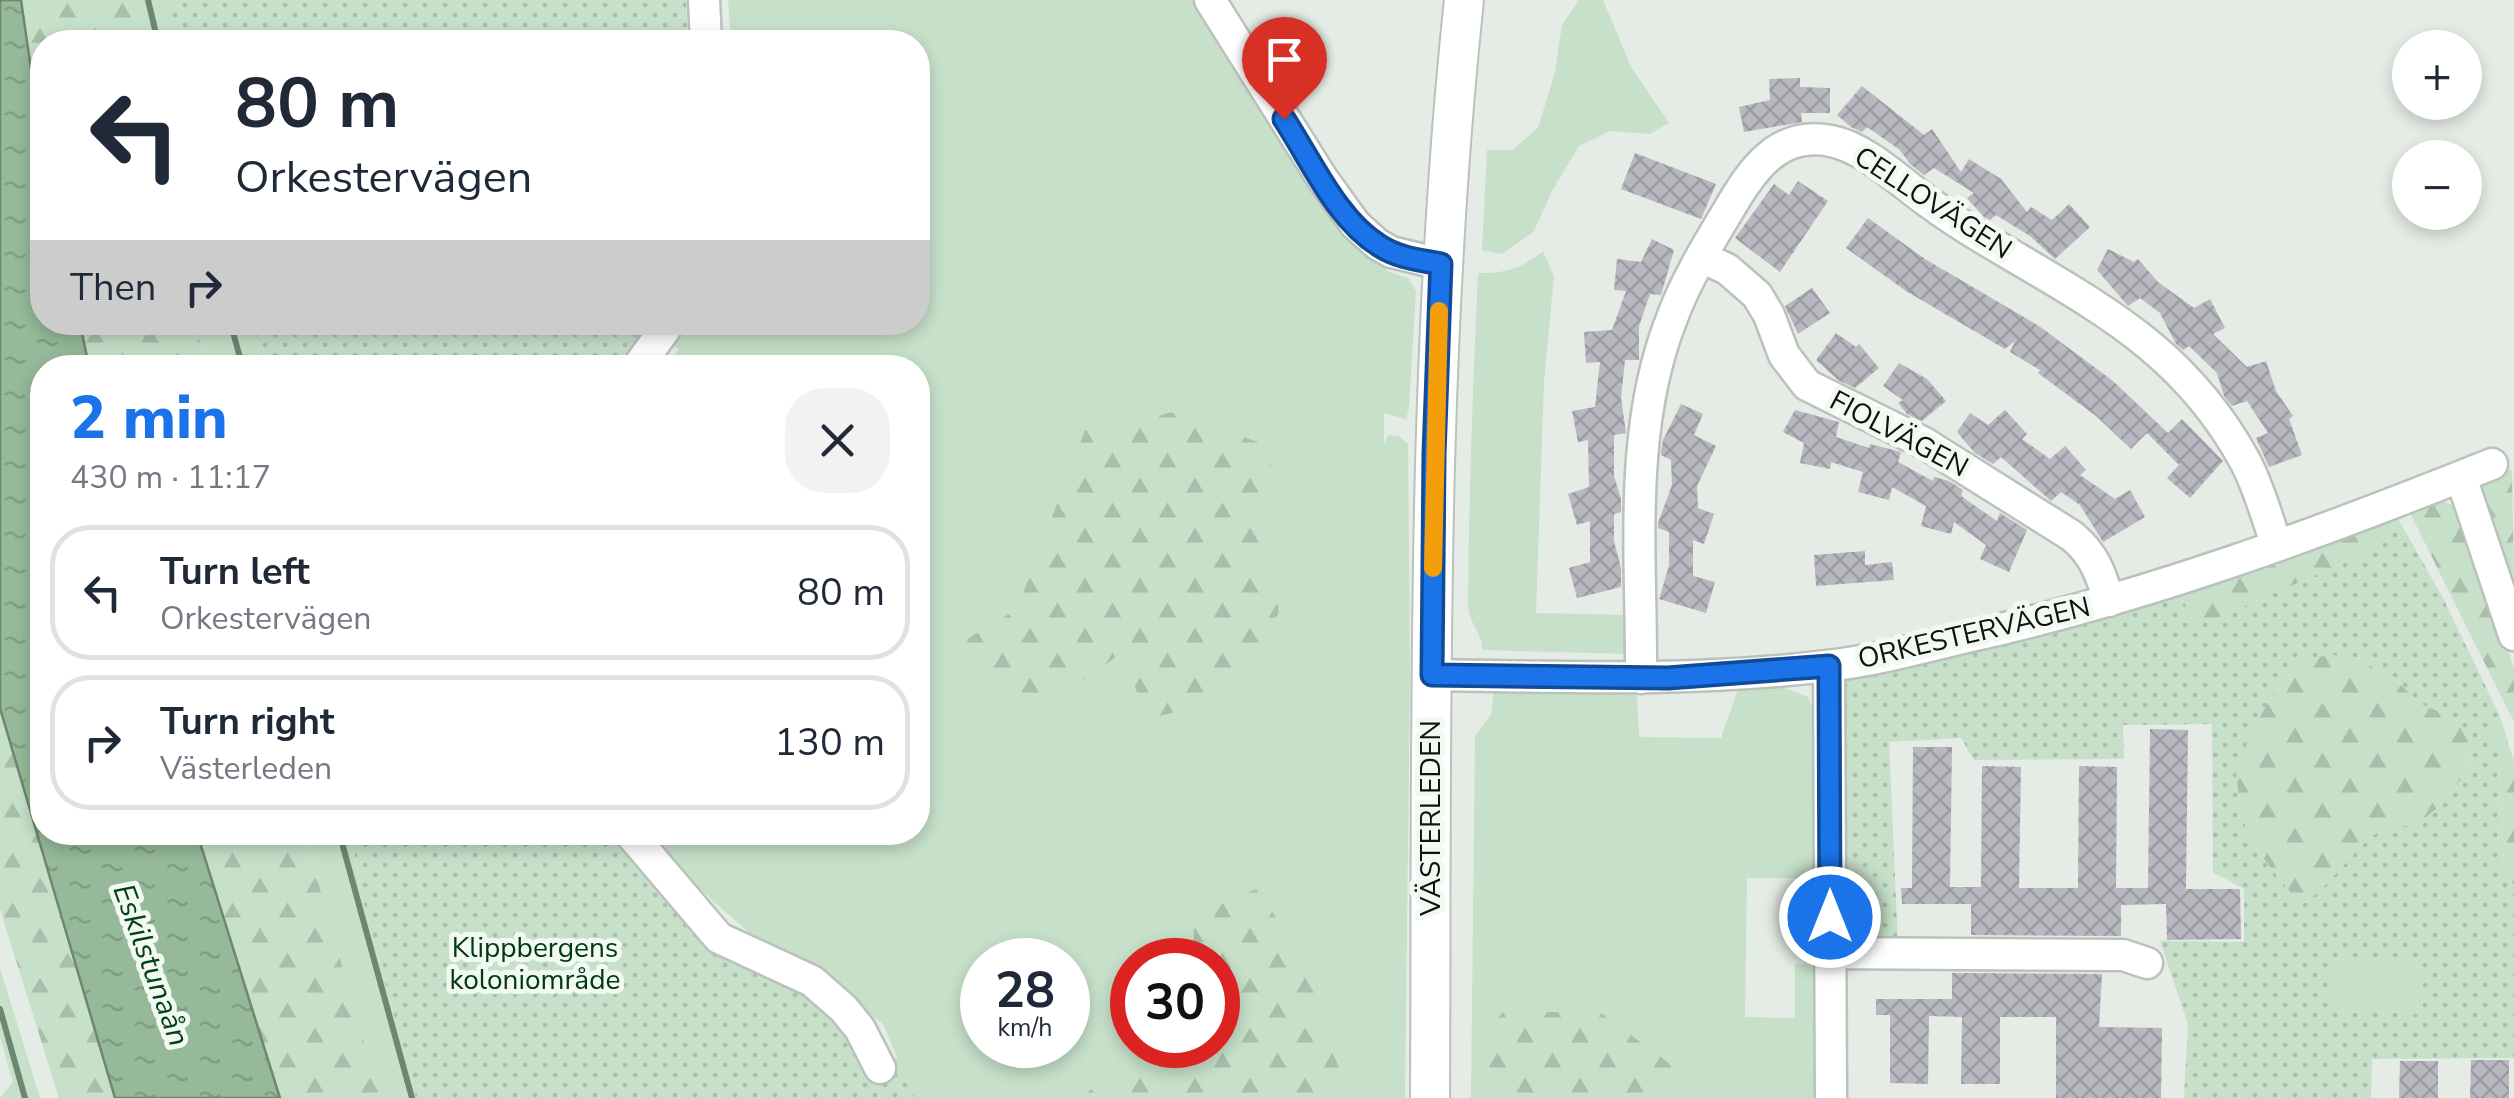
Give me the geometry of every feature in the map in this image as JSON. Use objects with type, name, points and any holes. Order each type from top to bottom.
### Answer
[{"type":"main road","name":"VÄSTERLEDEN","points":[[1430,1098],[1434,454],[1441,264],[1464,0]]},
{"type":"street","points":[[704,0],[705,30]]},
{"type":"street","points":[[1210,0],[1355,224],[1391,252],[1441,264]]},
{"type":"street","name":"CELLOVÄGEN","points":[[1641,678],[1644,438],[1652,382],[1670,322],[1701,257],[1758,163],[1788,144],[1813,139],[1846,145],[1968,228],[2114,315],[2155,349],[2206,403],[2246,464],[2278,546]]},
{"type":"street","name":"FIOLVÄGEN","points":[[1701,257],[1728,269],[1757,295],[1770,314],[1784,355],[1807,385],[1924,444],[2072,536],[2090,553],[2100,570],[2109,601]]},
{"type":"street","name":"ORKESTERVÄGEN","points":[[1432,675],[1641,678],[1829,666],[2034,622],[2109,601],[2278,546],[2492,464]]},
{"type":"street","points":[[2461,476],[2514,635]]},
{"type":"street","points":[[1829,666],[1831,1098]]},
{"type":"street","points":[[640,845],[718,938],[812,982],[836,1002],[860,1029],[880,1068]]},
{"type":"street","points":[[1830,953],[2123,955],[2147,963]]},
{"type":"green space","points":[[21,0],[130,0],[136,30],[30,30],[30,62]]},
{"type":"green space","points":[[130,0],[167,0],[174,30],[136,30]]},
{"type":"green space","points":[[167,0],[686,0],[687,30],[174,30]]},
{"type":"green space","points":[[728,0],[1201,0],[1337,219],[1389,272],[1408,278],[1416,291],[1409,408],[1406,419],[1384,413],[1384,443],[1389,435],[1399,436],[1408,444],[1410,671],[1405,1098],[1352,1098],[1318,1018],[1320,979],[1193,917],[1193,938],[1110,938],[1110,1068],[1120,1068],[1080,1098],[915,1098],[883,1024],[811,970],[772,953],[694,884],[663,845],[930,845],[930,355],[675,355],[679,350],[670,342],[675,335],[930,335],[930,30],[730,30]],"holes":[[[1171,412],[1273,447],[1262,535],[1279,612],[1123,652],[1044,709],[952,648],[1017,609],[1085,430],[1121,428]]]},
{"type":"green space","points":[[1579,0],[1603,0],[1631,67],[1669,123],[1650,134],[1610,131],[1579,146],[1534,231],[1502,254],[1482,250],[1487,150],[1512,150],[1538,128],[1555,72],[1562,25]]},
{"type":"green space","points":[[1543,251],[1554,276],[1544,382],[1536,613],[1629,615],[1628,654],[1482,650],[1469,610],[1478,273],[1513,269]]},
{"type":"green space","points":[[82,335],[198,335],[203,355],[87,355]]},
{"type":"green space","points":[[198,335],[255,335],[260,355],[203,355]]},
{"type":"green space","points":[[255,335],[644,335],[625,355],[260,355]]},
{"type":"green space","points":[[1171,412],[1273,447],[1262,535],[1279,612],[1231,699],[1146,719],[1123,652],[1044,709],[1003,705],[952,648],[1017,609],[1085,430],[1121,428]]},
{"type":"green space","points":[[2512,469],[2514,583],[2503,586],[2477,488]]},
{"type":"green space","points":[[2439,500],[2462,508],[2514,669],[2514,722],[2407,507]]},
{"type":"green space","points":[[2397,517],[2374,550],[2206,623],[2192,619],[2178,589]]},
{"type":"green space","points":[[2397,517],[2442,596],[2500,716],[2488,727],[2499,758],[2503,874],[2514,885],[2514,1058],[2372,1059],[2371,1098],[2184,1098],[2188,1024],[2160,941],[2244,942],[2244,889],[2213,872],[2212,724],[2123,725],[2124,759],[1974,760],[1961,738],[1889,742],[1898,945],[1865,941],[1851,935],[1840,922],[1841,696],[1858,669],[2178,589],[2192,619],[2206,623],[2374,550]],"holes":[[[2334,655],[2364,662],[2391,676],[2423,705],[2441,712],[2464,731],[2472,753],[2465,774],[2439,807],[2414,826],[2391,826],[2371,836],[2317,894],[2297,901],[2252,844],[2241,815],[2236,773],[2253,727],[2281,683],[2309,658]],[[2331,959],[2419,963],[2417,1014],[2329,1010]]]},
{"type":"green space","points":[[2334,654],[2364,662],[2391,676],[2423,705],[2441,712],[2465,731],[2472,752],[2465,774],[2439,807],[2414,826],[2391,826],[2371,836],[2317,894],[2297,901],[2252,844],[2241,815],[2235,773],[2253,727],[2281,683],[2309,658]]},
{"type":"green space","points":[[1777,685],[1808,697],[1819,726],[1818,921],[1814,936],[1806,942],[1796,938],[1796,878],[1747,878],[1745,1017],[1795,1018],[1795,964],[1814,969],[1815,1098],[1681,1098],[1674,1067],[1479,1038],[1500,1098],[1471,1098],[1475,736],[1491,715],[1494,691],[1637,695],[1639,737],[1721,738],[1738,689]]},
{"type":"green space","points":[[0,702],[30,805],[30,845],[42,845],[115,1098],[59,1098],[0,909]]},
{"type":"green space","points":[[2500,716],[2514,762],[2514,885],[2503,874],[2499,758],[2488,727]]},
{"type":"green space","points":[[201,845],[307,845],[380,1098],[280,1098]]},
{"type":"green space","points":[[307,845],[353,845],[363,900],[416,1098],[380,1098]]},
{"type":"green space","name":"Klippbergens koloniområde","points":[[353,845],[621,845],[662,893],[774,972],[826,1015],[864,1072],[898,1058],[915,1098],[416,1098],[363,900]]},
{"type":"green space","points":[[1256,889],[1320,979],[1318,1018],[1352,1098],[1080,1098],[1120,1068],[1240,1068],[1240,938],[1193,938],[1193,917]]},
{"type":"green space","points":[[2331,959],[2420,963],[2417,1014],[2328,1010]]},
{"type":"green space","points":[[0,968],[40,1098],[0,1098],[13,1082],[0,1037]]},
{"type":"green space","points":[[1504,1011],[1601,1013],[1674,1067],[1681,1098],[1500,1098],[1479,1038]]},
{"type":"water","points":[[0,0],[21,0],[30,62],[30,335],[82,335],[87,355],[30,355],[30,810],[0,708]]},
{"type":"water","name":"Eskilstunaån","points":[[40,845],[201,845],[280,1098],[115,1098]]},
{"type":"building","points":[[1800,78],[1800,87],[1830,88],[1830,113],[1801,113],[1802,122],[1744,132],[1739,107],[1770,100],[1769,79]]},
{"type":"building","points":[[1862,86],[1924,135],[1932,129],[1961,172],[1969,159],[2001,179],[2027,212],[2031,207],[2052,220],[2069,204],[2090,227],[2055,259],[2030,236],[1996,215],[1990,220],[1984,217],[1967,198],[1974,193],[1934,168],[1924,175],[1900,150],[1867,127],[1862,132],[1837,115]]},
{"type":"building","points":[[1635,153],[1716,184],[1701,219],[1621,189]]},
{"type":"building","points":[[1798,181],[1828,201],[1780,272],[1735,238],[1774,184],[1789,195]]},
{"type":"building","points":[[1868,218],[1925,259],[2039,326],[2113,381],[2168,433],[2182,419],[2223,461],[2190,498],[2167,478],[2179,465],[2147,433],[2131,449],[2096,416],[2038,373],[2040,370],[2010,352],[2015,341],[2005,349],[1906,291],[1846,248]]},
{"type":"building","points":[[1652,239],[1674,250],[1661,295],[1650,294],[1639,326],[1639,360],[1625,360],[1621,398],[1626,433],[1614,435],[1614,476],[1621,512],[1614,514],[1614,541],[1621,587],[1577,598],[1569,568],[1590,562],[1590,521],[1577,525],[1568,494],[1589,487],[1588,440],[1578,442],[1572,411],[1595,407],[1600,362],[1586,363],[1584,332],[1612,330],[1626,291],[1614,290],[1617,259],[1641,262]]},
{"type":"building","points":[[2108,249],[2134,262],[2138,259],[2158,282],[2194,308],[2210,299],[2225,328],[2213,334],[2247,367],[2266,361],[2276,391],[2293,416],[2289,419],[2302,455],[2269,467],[2256,438],[2268,433],[2247,401],[2232,406],[2224,396],[2217,373],[2189,346],[2183,350],[2176,344],[2160,313],[2140,298],[2128,306],[2097,270]]},
{"type":"building","points":[[1812,288],[1830,313],[1798,334],[1785,306]]},
{"type":"building","points":[[1836,333],[1856,347],[1859,344],[1879,368],[1855,388],[1838,380],[1816,360]]},
{"type":"building","points":[[1899,363],[1927,379],[1946,401],[1922,421],[1907,414],[1898,403],[1903,400],[1883,386]]},
{"type":"building","points":[[1681,404],[1703,414],[1694,435],[1716,446],[1697,486],[1698,508],[1714,514],[1704,544],[1693,540],[1693,576],[1715,582],[1706,613],[1659,599],[1669,566],[1669,532],[1658,528],[1658,523],[1672,485],[1671,460],[1661,452]]},
{"type":"building","points":[[1795,410],[1839,422],[1836,437],[1869,448],[1870,444],[1901,452],[1898,462],[1933,481],[1934,477],[1949,481],[1963,490],[1961,496],[1997,521],[2000,513],[2027,530],[2009,572],[1980,559],[1986,545],[1954,522],[1951,534],[1921,526],[1926,506],[1892,487],[1889,500],[1858,492],[1863,472],[1831,462],[1830,469],[1800,463],[1804,443],[1783,432]]},
{"type":"building","points":[[2005,410],[2027,434],[2022,439],[2050,459],[2065,446],[2086,470],[2080,475],[2115,499],[2130,490],[2145,517],[2103,542],[2080,505],[2061,492],[2051,501],[2001,457],[1993,464],[1975,453],[1957,432],[1970,413],[1988,425]]},
{"type":"building","points":[[1865,551],[1865,565],[1892,562],[1894,580],[1816,586],[1814,555]]},
{"type":"building","points":[[2150,729],[2188,730],[2186,889],[2240,889],[2241,939],[2167,940],[2166,904],[2121,905],[2121,936],[1971,935],[1971,904],[1902,904],[1901,888],[1912,888],[1913,747],[1952,747],[1950,887],[1981,887],[1982,766],[2021,767],[2019,888],[2078,888],[2079,766],[2117,767],[2116,888],[2148,888]]},
{"type":"building","points":[[1952,973],[2102,974],[2099,1027],[2162,1028],[2161,1098],[2056,1098],[2056,1017],[2000,1017],[2000,1084],[1961,1084],[1962,1017],[1929,1016],[1928,1084],[1890,1083],[1890,1015],[1876,1015],[1876,999],[1952,999]]},
{"type":"building","points":[[2471,1060],[2509,1060],[2509,1098],[2470,1098]]},
{"type":"building","points":[[2400,1061],[2438,1061],[2438,1098],[2399,1098]]},
{"type":"waterway","points":[[148,0],[155,30]]},
{"type":"waterway","points":[[234,335],[239,355]]},
{"type":"waterway","points":[[343,845],[412,1098]]},
{"type":"waterway","points":[[0,1009],[25,1098]]},
{"type":"slow traffic","points":[[1433,568],[1439,311]]},
{"type":"route","points":[[1284,119],[1343,210],[1366,236],[1391,252],[1441,264],[1432,675],[1668,678],[1829,666],[1830,917]]}]
